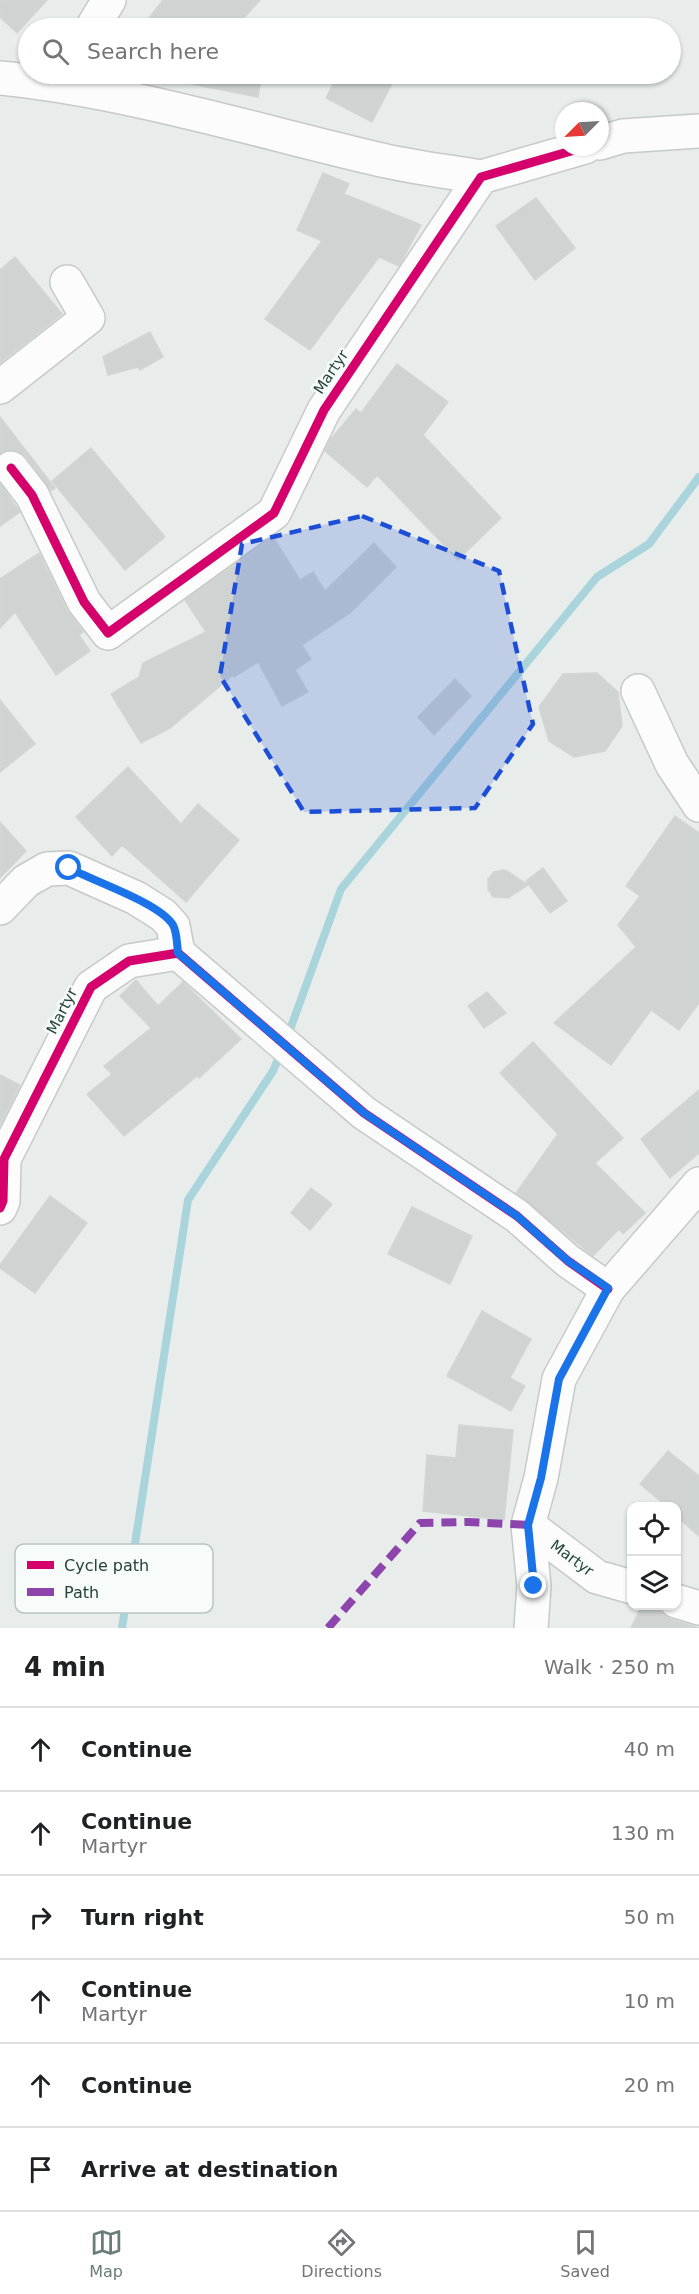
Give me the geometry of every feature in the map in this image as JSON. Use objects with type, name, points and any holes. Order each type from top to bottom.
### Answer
[{"type":"street","points":[[98,18],[110,0]]},
{"type":"street","points":[[0,78],[18,78]]},
{"type":"street","points":[[82,84],[375,159],[481,177],[555,156]]},
{"type":"street","points":[[609,140],[623,136],[699,131]]},
{"type":"street","name":"Martyr","points":[[11,468],[32,495],[84,602],[108,633],[274,513],[324,410],[481,177]]},
{"type":"street","points":[[0,387],[88,318],[67,282]]},
{"type":"street","points":[[638,691],[672,764],[699,805]]},
{"type":"street","points":[[0,908],[26,881],[47,869],[69,868],[136,898],[163,915],[173,926],[178,953],[364,1113],[517,1216],[568,1261],[608,1288]]},
{"type":"street","name":"Martyr","points":[[0,1209],[3,1200],[4,1159],[91,987],[129,961],[178,953]]},
{"type":"street","points":[[531,1628],[534,1586],[528,1525],[541,1478],[559,1379],[608,1288],[699,1184]]},
{"type":"street","name":"Martyr","points":[[528,1525],[597,1577],[627,1586]]},
{"type":"street","points":[[681,1603],[699,1608]]},
{"type":"highlighted area","points":[[362,516],[499,571],[533,724],[475,808],[304,812],[220,676],[242,544]]},
{"type":"building","points":[[0,0],[47,0],[31,18],[18,18],[17,33],[0,17]]},
{"type":"building","points":[[163,0],[260,0],[244,18],[149,18]]},
{"type":"building","points":[[191,84],[260,84],[258,97]]},
{"type":"building","points":[[333,84],[392,84],[372,122],[326,98]]},
{"type":"building","points":[[323,173],[349,184],[344,194],[421,225],[399,266],[379,257],[310,350],[265,319],[322,241],[297,230]]},
{"type":"building","points":[[536,198],[575,248],[535,280],[496,226]]},
{"type":"building","points":[[15,257],[62,314],[0,363],[0,270]]},
{"type":"building","points":[[150,332],[163,357],[140,370],[138,367],[108,375],[103,357]]},
{"type":"building","points":[[397,364],[448,402],[423,435],[501,518],[458,560],[377,475],[367,487],[325,451],[331,439],[356,409],[361,413]]},
{"type":"building","points":[[0,417],[55,488],[51,491],[26,456],[19,451],[9,449],[0,453]]},
{"type":"building","points":[[91,448],[165,537],[125,570],[52,481]]},
{"type":"building","points":[[0,484],[20,512],[0,526]]},
{"type":"building","points":[[273,537],[300,580],[313,572],[325,591],[374,543],[396,567],[350,613],[302,645],[311,659],[295,670],[308,692],[282,706],[258,662],[234,677],[233,675],[170,728],[141,743],[111,694],[139,677],[143,663],[206,632],[185,600]]},
{"type":"building","points":[[39,553],[67,610],[83,632],[79,635],[90,651],[56,675],[15,612],[0,628],[0,579]]},
{"type":"building","points":[[597,673],[618,692],[622,726],[605,751],[574,757],[549,741],[539,707],[563,674]]},
{"type":"building","points":[[455,679],[471,696],[434,735],[418,717]]},
{"type":"building","points":[[0,700],[35,744],[0,772]]},
{"type":"building","points":[[128,767],[181,824],[198,804],[239,840],[186,902],[122,845],[112,856],[76,817]]},
{"type":"building","points":[[675,816],[699,833],[699,1003],[679,1030],[651,1010],[611,1065],[554,1023],[636,947],[618,925],[640,896],[626,886]]},
{"type":"building","points":[[0,822],[26,851],[0,878]]},
{"type":"building","points":[[543,868],[567,901],[550,913],[526,881]]},
{"type":"building","points":[[503,870],[528,885],[508,898],[493,897],[488,889],[488,879],[494,872]]},
{"type":"building","points":[[136,980],[158,1006],[183,982],[241,1039],[199,1078],[197,1076],[124,1136],[87,1094],[112,1074],[104,1066],[151,1028],[120,996]]},
{"type":"building","points":[[487,992],[506,1013],[484,1028],[468,1006]]},
{"type":"building","points":[[533,1042],[623,1138],[595,1163],[645,1213],[623,1234],[619,1229],[593,1256],[516,1193],[558,1134],[500,1073]]},
{"type":"building","points":[[0,1075],[20,1085],[0,1125]]},
{"type":"building","points":[[699,1090],[699,1153],[670,1178],[641,1139]]},
{"type":"building","points":[[311,1188],[332,1204],[310,1230],[291,1213]]},
{"type":"building","points":[[50,1196],[87,1223],[35,1293],[0,1268],[0,1265]]},
{"type":"building","points":[[412,1207],[472,1236],[450,1284],[388,1254]]},
{"type":"building","points":[[482,1311],[531,1339],[510,1378],[525,1386],[511,1411],[447,1376]]},
{"type":"building","points":[[459,1425],[513,1430],[504,1520],[423,1511],[427,1455],[456,1458]]},
{"type":"building","points":[[668,1451],[699,1476],[699,1536],[681,1520],[681,1502],[661,1502],[640,1484]]},
{"type":"building","points":[[640,1610],[658,1610],[670,1619],[699,1628],[631,1628]]},
{"type":"waterway","points":[[287,1038],[341,889],[597,577],[649,544],[699,477]]},
{"type":"waterway","points":[[135,1544],[188,1200],[273,1071],[282,1050]]},
{"type":"waterway","points":[[122,1628],[124,1613]]},
{"type":"marked path","points":[[328,1628],[420,1523],[469,1522],[528,1525]]},
{"type":"cycle path","points":[[11,468],[32,495],[84,602],[108,633],[274,513],[324,410],[481,177],[555,156]]},
{"type":"cycle path","points":[[0,1208],[3,1201],[4,1159],[91,987],[129,961],[178,953],[364,1113],[517,1216],[568,1261],[608,1289]]},
{"type":"route","points":[[69,868],[136,898],[163,915],[173,926],[178,953],[364,1113],[517,1216],[568,1261],[608,1288],[559,1379],[541,1478],[528,1525],[534,1586]]}]
